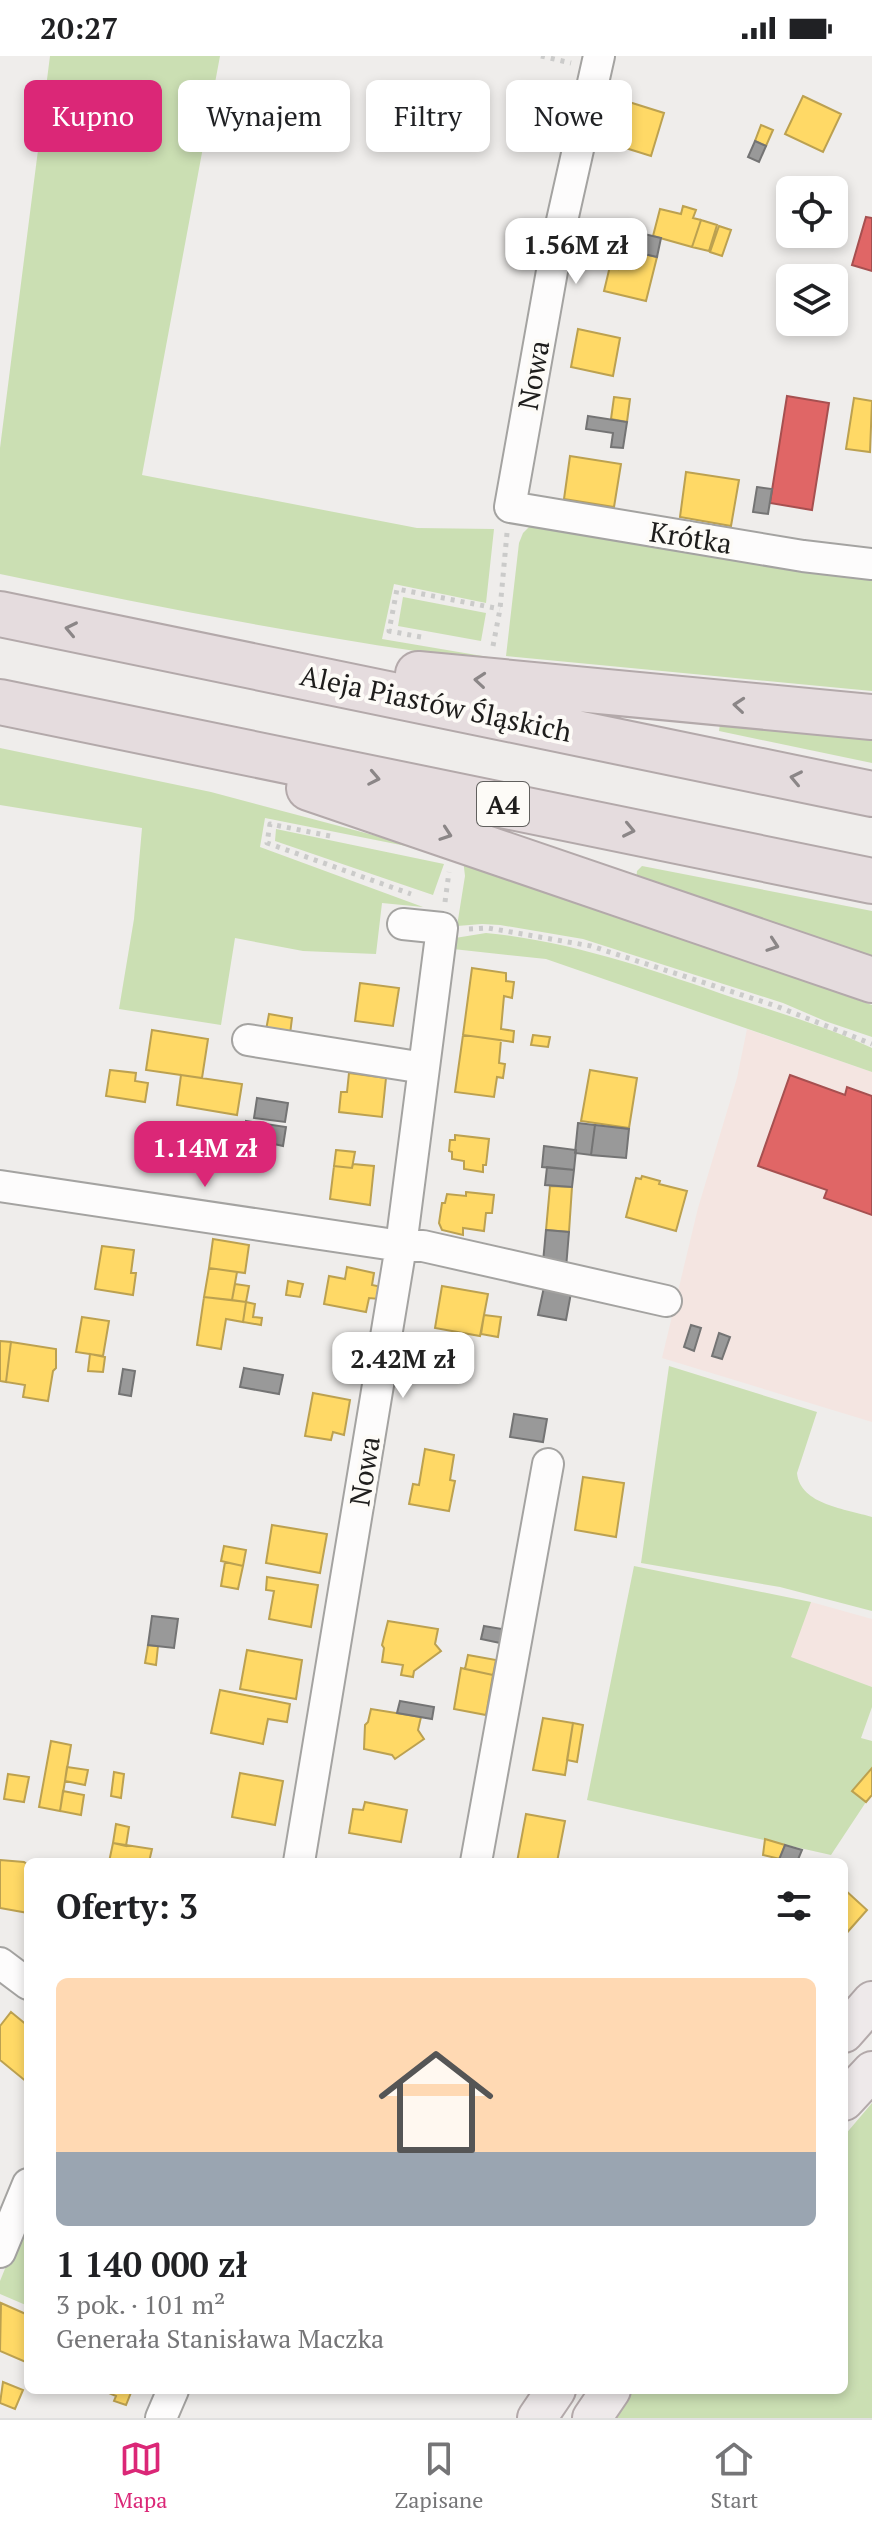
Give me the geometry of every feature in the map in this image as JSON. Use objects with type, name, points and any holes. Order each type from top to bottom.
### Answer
[{"type":"highway","name":"Aleja Piastów Śląskich","points":[[0,614],[872,794]]},
{"type":"highway","points":[[141,643],[447,677],[872,717]]},
{"type":"highway","name":"A4","points":[[0,702],[872,881]]},
{"type":"highway","points":[[133,729],[872,980]]},
{"type":"main road","points":[[848,2028],[872,2001]]},
{"type":"main road","points":[[848,2097],[872,2071]]},
{"type":"main road","points":[[537,2418],[553,2394]]},
{"type":"main road","points":[[592,2418],[608,2394]]},
{"type":"street","name":"Nowa","points":[[510,507],[557,243],[599,56]]},
{"type":"street","name":"Krótka","points":[[510,507],[803,556],[872,564]]},
{"type":"street","name":"Nowa","points":[[300,1858],[401,1246],[443,917]]},
{"type":"street","points":[[403,924],[443,917]]},
{"type":"street","points":[[248,1040],[424,1068]]},
{"type":"street","points":[[0,1186],[401,1246],[423,1246],[666,1301]]},
{"type":"street","points":[[477,1858],[548,1464]]},
{"type":"street","points":[[0,1963],[24,1981]]},
{"type":"street","points":[[0,2252],[24,2194]]},
{"type":"street","points":[[161,2418],[171,2394]]},
{"type":"path","points":[[495,640],[510,507]]},
{"type":"path","points":[[433,639],[389,631],[397,589],[500,609]]},
{"type":"path","points":[[345,839],[270,824],[267,843],[414,895]]},
{"type":"path","points":[[450,866],[443,917],[459,931],[488,928],[591,946],[776,1006],[872,1044]]},
{"type":"shaded area","points":[[747,1029],[872,1072],[872,1422],[662,1358],[698,1208],[737,1078]]},
{"type":"shaded area","points":[[811,1602],[872,1619],[872,1687],[790,1657]]},
{"type":"green space","points":[[50,56],[220,56],[216,80],[178,80],[178,152],[202,152],[142,475],[417,528],[494,529],[486,603],[394,584],[382,639],[500,659],[501,663],[249,623],[0,574],[0,448],[38,152],[162,152],[162,80],[47,80]]},
{"type":"green space","points":[[531,525],[872,575],[872,691],[506,656],[519,543]]},
{"type":"green space","points":[[403,597],[486,613],[481,641],[398,626]]},
{"type":"green space","points":[[721,717],[872,729],[872,763],[719,731]]},
{"type":"green space","points":[[0,748],[211,792],[441,853],[265,818],[260,847],[423,907],[382,903],[376,954],[303,951],[235,938],[221,1025],[119,1009],[134,919],[142,828],[0,805]]},
{"type":"green space","points":[[276,829],[444,864],[433,895],[275,841]]},
{"type":"green space","points":[[463,859],[872,1005],[872,1037],[783,1003],[583,939],[500,925],[457,926],[465,876]]},
{"type":"green space","points":[[642,866],[872,911],[872,963],[636,880],[637,871]]},
{"type":"green space","points":[[486,933],[549,943],[612,958],[821,1027],[872,1048],[872,1072],[546,959],[453,949],[455,938]]},
{"type":"green space","points":[[669,1366],[817,1412],[797,1473],[800,1484],[815,1499],[872,1517],[872,1611],[780,1587],[641,1563]]},
{"type":"green space","points":[[634,1566],[811,1602],[791,1657],[872,1687],[872,1707],[861,1738],[872,1741],[872,1771],[852,1791],[866,1802],[831,1855],[587,1800]]},
{"type":"green space","points":[[872,2103],[872,2418],[610,2418],[627,2394],[848,2394],[848,2131]]},
{"type":"green space","points":[[24,2222],[24,2304],[0,2294],[0,2281]]},
{"type":"building: Mieszkania","points":[[803,96],[841,114],[823,152],[785,134]]},
{"type":"building: Mieszkania","points":[[632,103],[664,113],[651,156],[632,150]]},
{"type":"building: Mieszkania","points":[[761,125],[773,130],[766,146],[755,141]]},
{"type":"building: Mieszkania","points":[[683,206],[696,210],[693,218],[701,220],[692,247],[653,236],[660,209],[681,214]]},
{"type":"building: Mieszkania","points":[[701,220],[717,225],[709,251],[692,247]]},
{"type":"building: Mieszkania","points":[[719,226],[731,230],[722,256],[710,252]]},
{"type":"building: Mieszkania","points":[[622,249],[657,257],[646,301],[604,291],[610,266],[618,269]]},
{"type":"building: Mieszkania","points":[[578,329],[620,338],[613,376],[571,367]]},
{"type":"building: Mieszkania","points":[[614,397],[630,399],[627,422],[611,419]]},
{"type":"building: Mieszkania","points":[[854,398],[872,401],[870,452],[846,449]]},
{"type":"building: Mieszkania","points":[[570,456],[621,464],[614,507],[564,499]]},
{"type":"building: Mieszkania","points":[[686,472],[739,480],[731,526],[680,517]]},
{"type":"building: Mieszkania","points":[[472,968],[506,973],[506,981],[514,982],[512,998],[504,996],[501,1029],[514,1031],[513,1042],[463,1035]]},
{"type":"building: Mieszkania","points":[[360,983],[399,988],[393,1026],[355,1021]]},
{"type":"building: Mieszkania","points":[[269,1014],[292,1018],[290,1034],[266,1030]]},
{"type":"building: Mieszkania","points":[[152,1030],[208,1039],[202,1078],[146,1070]]},
{"type":"building: Mieszkania","points":[[463,1035],[501,1040],[499,1063],[505,1064],[503,1078],[497,1077],[494,1097],[455,1092]]},
{"type":"building: Mieszkania","points":[[533,1035],[550,1037],[548,1047],[531,1045]]},
{"type":"building: Mieszkania","points":[[110,1070],[136,1073],[135,1081],[148,1083],[145,1102],[106,1096]]},
{"type":"building: Mieszkania","points":[[590,1070],[637,1078],[629,1128],[581,1121]]},
{"type":"building: Mieszkania","points":[[349,1073],[386,1078],[382,1117],[339,1112],[341,1092],[347,1092]]},
{"type":"building: Mieszkania","points":[[181,1075],[242,1084],[237,1115],[177,1105]]},
{"type":"building: Mieszkania","points":[[455,1135],[489,1139],[483,1172],[464,1169],[464,1161],[452,1159],[450,1140],[455,1140]]},
{"type":"building: Mieszkania","points":[[336,1150],[355,1152],[352,1168],[334,1166]]},
{"type":"building: Mieszkania","points":[[353,1164],[374,1166],[370,1205],[330,1199],[334,1166],[352,1168]]},
{"type":"building: Mieszkania","points":[[642,1176],[687,1191],[676,1231],[626,1217],[636,1178],[641,1179]]},
{"type":"building: Mieszkania","points":[[550,1186],[572,1187],[569,1232],[546,1230]]},
{"type":"building: Mieszkania","points":[[466,1192],[494,1195],[492,1213],[486,1213],[484,1231],[463,1228],[463,1235],[442,1230],[439,1223],[442,1203],[445,1203],[447,1194],[466,1196]]},
{"type":"building: Mieszkania","points":[[213,1239],[249,1245],[245,1273],[209,1268]]},
{"type":"building: Mieszkania","points":[[102,1246],[134,1250],[131,1273],[136,1273],[133,1295],[95,1289]]},
{"type":"building: Mieszkania","points":[[347,1267],[374,1273],[372,1285],[382,1287],[379,1299],[369,1298],[366,1312],[324,1304],[329,1276],[345,1279]]},
{"type":"building: Mieszkania","points":[[209,1268],[237,1272],[232,1300],[204,1297]]},
{"type":"building: Mieszkania","points":[[288,1281],[303,1284],[300,1297],[286,1295]]},
{"type":"building: Mieszkania","points":[[235,1284],[249,1286],[246,1302],[232,1300]]},
{"type":"building: Mieszkania","points":[[442,1286],[488,1294],[480,1336],[435,1328]]},
{"type":"building: Mieszkania","points":[[204,1297],[246,1302],[243,1322],[226,1319],[221,1349],[197,1345]]},
{"type":"building: Mieszkania","points":[[246,1302],[255,1304],[253,1317],[262,1318],[261,1325],[243,1322]]},
{"type":"building: Mieszkania","points":[[484,1315],[501,1317],[498,1337],[481,1334]]},
{"type":"building: Mieszkania","points":[[82,1317],[109,1321],[103,1356],[76,1352]]},
{"type":"building: Mieszkania","points":[[0,1341],[11,1342],[6,1382],[0,1381]]},
{"type":"building: Mieszkania","points":[[11,1342],[56,1349],[56,1368],[48,1401],[23,1397],[25,1385],[6,1382]]},
{"type":"building: Mieszkania","points":[[90,1354],[105,1357],[103,1372],[88,1371]]},
{"type":"building: Mieszkania","points":[[313,1393],[350,1400],[344,1435],[333,1432],[331,1440],[305,1436]]},
{"type":"building: Mieszkania","points":[[425,1449],[454,1455],[450,1480],[455,1481],[449,1511],[409,1504],[413,1484],[419,1485]]},
{"type":"building: Mieszkania","points":[[583,1477],[624,1483],[616,1537],[575,1530]]},
{"type":"building: Mieszkania","points":[[272,1525],[327,1534],[320,1573],[266,1563]]},
{"type":"building: Mieszkania","points":[[224,1546],[246,1550],[243,1566],[221,1561]]},
{"type":"building: Mieszkania","points":[[225,1562],[243,1566],[238,1589],[221,1586]]},
{"type":"building: Mieszkania","points":[[267,1577],[318,1585],[311,1627],[269,1619],[274,1591],[266,1590]]},
{"type":"building: Mieszkania","points":[[388,1621],[438,1629],[435,1644],[441,1651],[414,1671],[413,1677],[401,1675],[403,1665],[382,1662],[382,1645]]},
{"type":"building: Mieszkania","points":[[148,1645],[158,1646],[156,1665],[145,1663]]},
{"type":"building: Mieszkania","points":[[247,1650],[302,1660],[296,1699],[240,1689]]},
{"type":"building: Mieszkania","points":[[468,1655],[496,1660],[493,1675],[465,1669]]},
{"type":"building: Mieszkania","points":[[461,1668],[493,1675],[486,1715],[454,1709]]},
{"type":"building: Mieszkania","points":[[220,1690],[290,1704],[287,1722],[268,1719],[263,1744],[211,1733]]},
{"type":"building: Mieszkania","points":[[371,1709],[421,1717],[418,1730],[424,1739],[395,1759],[392,1755],[364,1749],[365,1725]]},
{"type":"building: Mieszkania","points":[[543,1718],[573,1723],[565,1775],[533,1770]]},
{"type":"building: Mieszkania","points":[[573,1723],[583,1725],[577,1762],[567,1760]]},
{"type":"building: Mieszkania","points":[[51,1741],[71,1745],[60,1811],[39,1807]]},
{"type":"building: Mieszkania","points":[[67,1767],[88,1770],[85,1785],[65,1781]]},
{"type":"building: Mieszkania","points":[[872,1768],[872,1795],[866,1802],[852,1791]]},
{"type":"building: Mieszkania","points":[[114,1772],[124,1774],[121,1798],[111,1796]]},
{"type":"building: Mieszkania","points":[[240,1773],[283,1781],[275,1825],[232,1817]]},
{"type":"building: Mieszkania","points":[[8,1774],[29,1777],[24,1802],[4,1799]]},
{"type":"building: Mieszkania","points":[[63,1791],[84,1795],[81,1815],[60,1811]]},
{"type":"building: Mieszkania","points":[[365,1802],[407,1810],[401,1842],[349,1833],[353,1809],[363,1810]]},
{"type":"building: Mieszkania","points":[[526,1814],[565,1821],[558,1858],[518,1858]]},
{"type":"building: Mieszkania","points":[[116,1824],[129,1827],[126,1846],[113,1843]]},
{"type":"building: Mieszkania","points":[[765,1839],[785,1845],[780,1858],[763,1855]]},
{"type":"building: Mieszkania","points":[[113,1843],[152,1849],[150,1858],[110,1858]]},
{"type":"building: Mieszkania","points":[[0,1860],[24,1862],[24,1912],[0,1908]]},
{"type":"building: Mieszkania","points":[[848,1893],[867,1910],[848,1931]]},
{"type":"building: Mieszkania","points":[[11,2012],[24,2023],[24,2080],[0,2060],[0,2026]]},
{"type":"building: Mieszkania","points":[[1,2303],[24,2313],[24,2361],[0,2351]]},
{"type":"building: Mieszkania","points":[[3,2382],[23,2390],[15,2409],[0,2403]]},
{"type":"building: Mieszkania","points":[[111,2394],[130,2394],[126,2405],[114,2401],[116,2396]]},
{"type":"building: Handel","points":[[866,217],[872,218],[872,271],[852,265]]},
{"type":"building: Handel","points":[[787,396],[829,403],[812,510],[770,503]]},
{"type":"building: Handel","points":[[790,1075],[845,1095],[847,1087],[872,1096],[872,1215],[824,1198],[827,1190],[758,1166]]},
{"type":"building: Przemysł","points":[[755,141],[766,146],[759,162],[748,157]]},
{"type":"building: Przemysł","points":[[619,228],[661,238],[657,257],[614,247]]},
{"type":"building: Przemysł","points":[[588,416],[627,422],[623,448],[611,447],[613,433],[586,429]]},
{"type":"building: Przemysł","points":[[757,487],[772,489],[768,514],[753,512]]},
{"type":"building: Przemysł","points":[[257,1098],[288,1103],[285,1122],[254,1118]]},
{"type":"building: Przemysł","points":[[246,1121],[286,1127],[283,1146],[265,1142],[266,1138],[244,1135]]},
{"type":"building: Przemysł","points":[[578,1123],[595,1125],[591,1155],[575,1153]]},
{"type":"building: Przemysł","points":[[595,1125],[629,1129],[626,1158],[591,1155]]},
{"type":"building: Przemysł","points":[[544,1146],[576,1150],[574,1170],[542,1167]]},
{"type":"building: Przemysł","points":[[547,1167],[574,1170],[572,1187],[545,1185]]},
{"type":"building: Przemysł","points":[[546,1230],[569,1232],[566,1268],[543,1262]]},
{"type":"building: Przemysł","points":[[544,1287],[571,1293],[566,1320],[538,1315]]},
{"type":"building: Przemysł","points":[[691,1325],[701,1328],[694,1351],[684,1347]]},
{"type":"building: Przemysł","points":[[719,1333],[730,1337],[722,1359],[712,1356]]},
{"type":"building: Przemysł","points":[[244,1368],[283,1375],[279,1394],[240,1387]]},
{"type":"building: Przemysł","points":[[123,1369],[135,1371],[131,1396],[119,1394]]},
{"type":"building: Przemysł","points":[[514,1414],[547,1419],[543,1442],[510,1437]]},
{"type":"building: Przemysł","points":[[152,1616],[178,1619],[174,1648],[148,1645]]},
{"type":"building: Przemysł","points":[[484,1626],[508,1630],[505,1644],[481,1639]]},
{"type":"building: Przemysł","points":[[400,1701],[434,1707],[432,1719],[397,1713]]},
{"type":"building: Przemysł","points":[[785,1845],[802,1850],[799,1858],[780,1858]]}]
